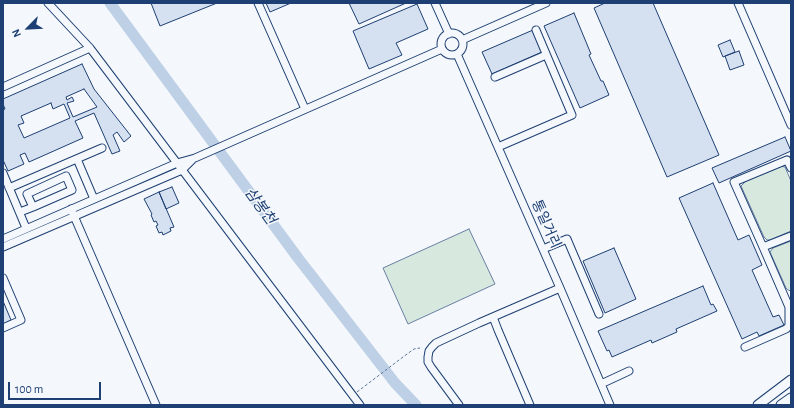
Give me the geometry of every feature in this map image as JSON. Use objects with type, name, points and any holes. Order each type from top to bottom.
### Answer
[{"type":"main road","points":[[758,405],[791,380]]},
{"type":"main road","points":[[781,405],[791,398]]},
{"type":"street","points":[[48,3],[90,48],[358,404]]},
{"type":"street","points":[[258,3],[305,109]]},
{"type":"street","points":[[435,3],[449,34]]},
{"type":"street","points":[[462,40],[546,3]]},
{"type":"street","points":[[738,3],[791,125]]},
{"type":"street","points":[[498,147],[572,115],[536,30]]},
{"type":"street","points":[[449,34],[457,34],[462,40],[463,48],[457,54],[452,56],[448,55],[442,49],[442,40],[449,34]]},
{"type":"street","points":[[3,87],[90,48]]},
{"type":"street","points":[[3,239],[177,163],[195,158],[442,49]]},
{"type":"street","name":"통일거리","points":[[457,54],[610,405]]},
{"type":"street","points":[[495,77],[546,55]]},
{"type":"street","points":[[9,188],[102,148]]},
{"type":"street","points":[[3,247],[182,170],[195,158]]},
{"type":"street","points":[[77,159],[94,199]]},
{"type":"street","points":[[745,347],[786,329],[789,326],[790,306],[734,182],[787,160],[791,168]]},
{"type":"street","points":[[3,173],[26,228]]},
{"type":"street","points":[[20,212],[33,207],[72,190],[66,176],[27,194],[33,207]]},
{"type":"street","points":[[71,209],[156,405]]},
{"type":"street","points":[[763,247],[791,236]]},
{"type":"street","points":[[543,249],[567,239],[599,314]]},
{"type":"street","points":[[3,278],[21,320],[3,328]]},
{"type":"street","points":[[459,405],[430,367],[428,358],[429,351],[432,347],[436,343],[560,288]]},
{"type":"street","points":[[493,317],[530,405]]},
{"type":"street","points":[[601,384],[629,371]]},
{"type":"path","points":[[355,393],[402,357],[414,349],[420,348]]},
{"type":"shaded area","points":[[780,166],[785,167],[791,181],[791,231],[767,240],[764,237],[741,186],[746,181]]},
{"type":"shaded area","points":[[469,229],[495,284],[408,324],[383,268]]},
{"type":"shaded area","points":[[791,241],[791,291],[786,288],[770,252],[773,248]]},
{"type":"building","points":[[151,3],[217,3],[160,26]]},
{"type":"building","points":[[266,3],[291,3],[270,12]]},
{"type":"building","points":[[349,3],[406,3],[359,24]]},
{"type":"building","points":[[605,3],[653,3],[719,155],[667,177],[594,8]]},
{"type":"building","points":[[417,4],[428,29],[396,43],[402,55],[369,69],[353,31]]},
{"type":"building","points":[[574,13],[591,54],[589,55],[609,95],[580,108],[544,26]]},
{"type":"building","points":[[533,30],[542,52],[492,74],[482,52]]},
{"type":"building","points":[[730,40],[735,52],[723,57],[718,45]]},
{"type":"building","points":[[739,51],[744,65],[730,70],[725,56]]},
{"type":"building","points":[[82,64],[94,89],[131,136],[124,142],[117,132],[113,135],[120,151],[112,154],[94,113],[75,121],[83,138],[29,162],[25,153],[20,155],[24,164],[8,171],[3,160],[3,110],[5,109],[3,99]],"holes":[[[84,89],[97,107],[73,117],[67,103],[74,101],[72,97],[67,100],[66,97]],[[51,103],[53,109],[64,104],[70,118],[24,138],[18,125],[24,123],[21,116]]]},
{"type":"building","points":[[785,137],[791,151],[719,183],[712,168]]},
{"type":"building","points":[[713,183],[738,240],[749,235],[762,265],[752,270],[773,317],[779,315],[784,325],[759,336],[757,332],[742,339],[679,198]]},
{"type":"building","points":[[172,187],[179,203],[166,209],[159,192]]},
{"type":"building","points":[[159,192],[174,227],[170,228],[171,231],[163,235],[162,232],[159,233],[156,226],[158,225],[156,221],[154,222],[151,215],[152,214],[144,199]]},
{"type":"building","points":[[614,248],[636,299],[605,313],[583,261]]},
{"type":"building","points":[[703,286],[711,305],[713,304],[717,311],[676,329],[677,332],[652,343],[651,340],[612,357],[609,350],[607,351],[598,331]]},
{"type":"building","points":[[3,301],[11,320],[3,324]]},
{"type":"waterway","name":"삼봉천","points":[[110,3],[298,258],[395,383],[416,405]]}]
